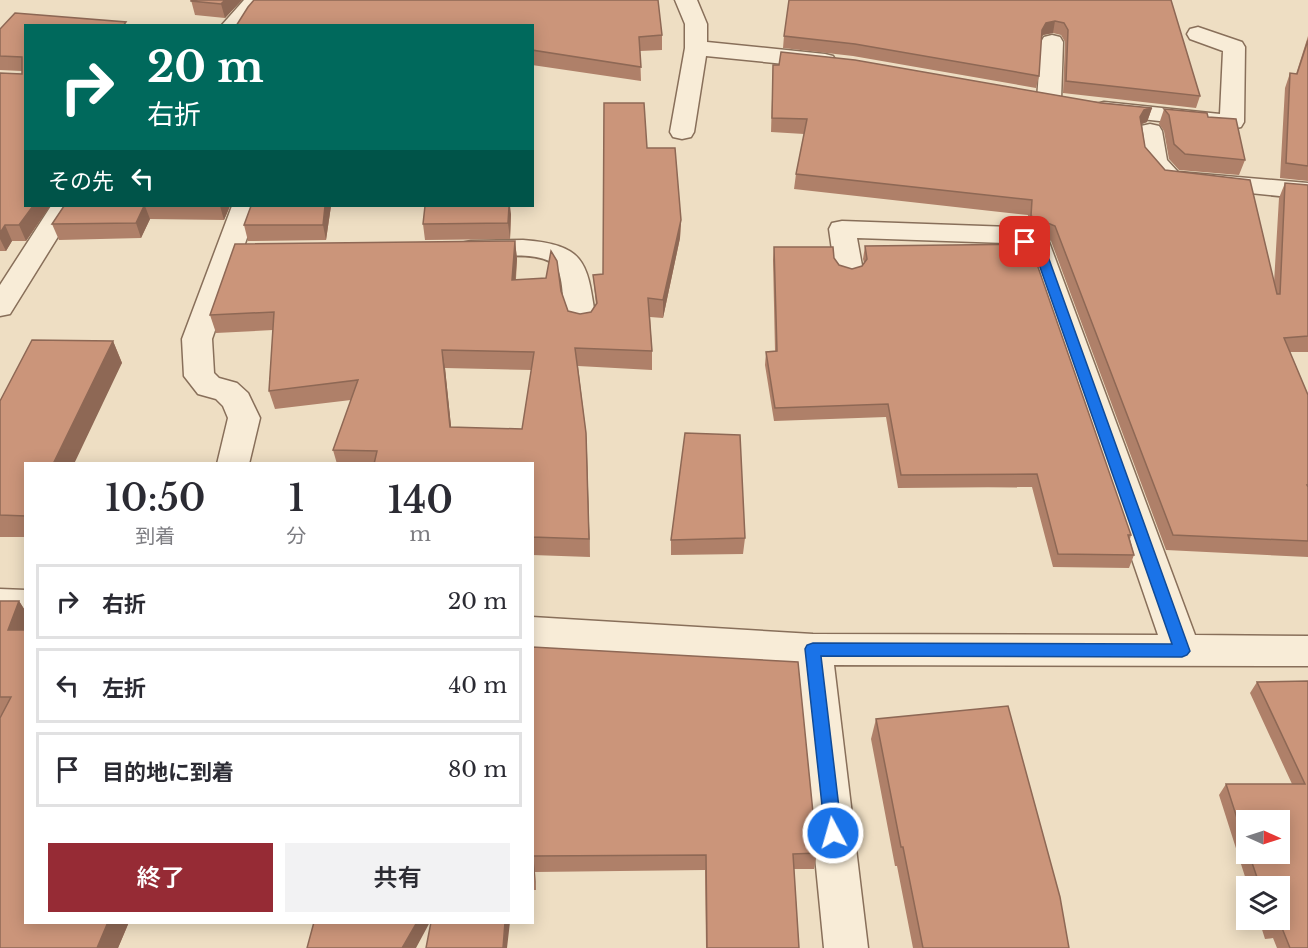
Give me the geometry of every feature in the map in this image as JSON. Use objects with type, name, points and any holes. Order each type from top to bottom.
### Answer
[{"type":"street","points":[[234,24],[256,0]]},
{"type":"street","points":[[682,132],[696,48],[696,24],[686,0]]},
{"type":"street","points":[[1052,42],[1056,102],[1232,122],[1234,47],[1198,34]]},
{"type":"street","points":[[696,48],[842,63]]},
{"type":"street","points":[[1150,131],[1155,162],[1170,180],[1308,191]]},
{"type":"street","points":[[0,307],[63,207]]},
{"type":"street","points":[[234,462],[244,418],[237,401],[226,390],[209,387],[199,376],[197,339],[241,252],[245,207]]},
{"type":"street","points":[[849,271],[842,229],[1011,235],[1039,248],[1182,651]]},
{"type":"street","points":[[444,249],[530,249],[558,253],[568,261],[574,276],[581,321]]},
{"type":"street","points":[[0,604],[24,605]]},
{"type":"street","points":[[534,633],[813,649],[1308,651]]},
{"type":"street","points":[[813,649],[846,948]]},
{"type":"building","points":[[191,0],[225,0],[221,4]]},
{"type":"building","points":[[254,0],[658,0],[662,35],[639,37],[641,67],[534,50],[534,24],[237,24]]},
{"type":"building","points":[[789,0],[1171,0],[1200,96],[1066,81],[1068,30],[1064,23],[1055,21],[1046,23],[1042,30],[1039,76],[855,44],[784,36]]},
{"type":"building","points":[[15,13],[126,22],[124,24],[24,24],[24,207],[32,207],[19,225],[5,225],[0,233],[0,73],[22,74],[22,57],[0,56],[0,29]]},
{"type":"building","points":[[1308,40],[1308,166],[1286,163],[1290,73],[1297,74]]},
{"type":"building","points":[[781,52],[855,60],[1101,103],[1152,108],[1144,110],[1140,117],[1145,147],[1165,170],[1250,180],[1277,294],[1280,294],[1285,183],[1308,185],[1308,336],[1284,338],[1308,395],[1308,541],[1173,535],[1055,226],[1031,216],[1032,200],[796,174],[807,119],[772,118],[773,65],[779,65]]},
{"type":"building","points":[[604,103],[644,103],[647,148],[675,148],[681,220],[663,300],[648,298],[652,351],[575,348],[586,433],[589,539],[534,537],[534,462],[374,462],[377,451],[333,450],[358,380],[269,391],[274,312],[210,315],[235,244],[515,241],[512,280],[546,278],[551,251],[557,261],[561,291],[568,311],[580,314],[591,312],[597,303],[593,275],[603,274]],"holes":[[[442,350],[534,352],[522,429],[450,427]]]},
{"type":"building","points":[[1164,109],[1207,113],[1208,117],[1236,119],[1245,160],[1185,154],[1174,144],[1169,115]]},
{"type":"building","points":[[63,207],[144,207],[136,223],[52,224]]},
{"type":"building","points":[[251,207],[325,207],[323,225],[244,225]]},
{"type":"building","points":[[425,207],[509,207],[508,223],[423,224]]},
{"type":"building","points":[[1030,244],[1131,535],[1128,535],[1134,555],[1058,554],[1037,474],[901,475],[888,404],[775,408],[766,352],[777,351],[774,247],[833,247],[834,258],[839,265],[852,269],[862,266],[867,259],[865,246]]},
{"type":"building","points":[[32,340],[113,341],[54,462],[24,462],[24,516],[0,515],[0,401]]},
{"type":"building","points":[[685,433],[740,435],[745,538],[671,540]]},
{"type":"building","points":[[0,601],[19,601],[8,630],[24,630],[24,924],[107,924],[97,948],[0,948],[0,718],[11,697],[0,697]]},
{"type":"building","points":[[534,647],[798,662],[817,853],[793,854],[799,948],[707,948],[706,855],[534,856]]},
{"type":"building","points":[[1308,681],[1308,948],[1290,948],[1283,930],[1290,930],[1290,876],[1257,876],[1252,864],[1290,864],[1290,810],[1236,810],[1236,815],[1226,784],[1305,784],[1257,682]]},
{"type":"building","points":[[1008,706],[1060,897],[1069,948],[923,948],[876,719]]},
{"type":"building","points":[[313,924],[416,924],[402,948],[307,948]]},
{"type":"building","points":[[431,924],[505,924],[503,948],[426,948]]},
{"type":"route","points":[[833,833],[813,649],[1182,651],[1039,248],[1025,242]]}]
